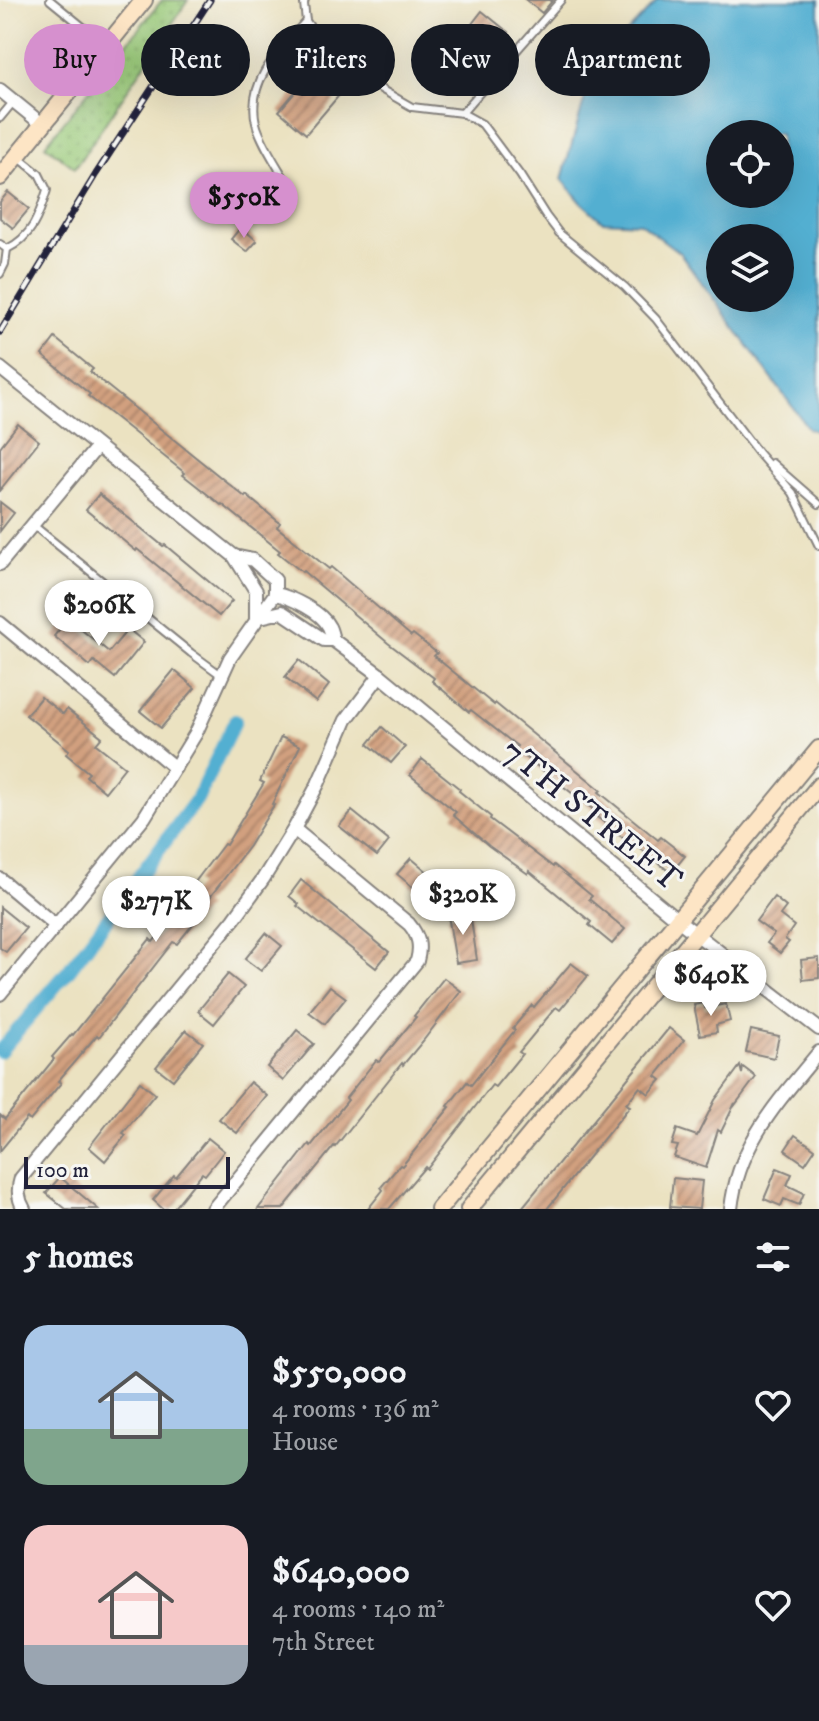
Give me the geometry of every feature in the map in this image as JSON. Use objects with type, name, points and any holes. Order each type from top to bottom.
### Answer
[{"type":"main road","points":[[125,24],[144,0]]},
{"type":"main road","points":[[0,177],[66,96]]},
{"type":"main road","points":[[439,1209],[819,749]]},
{"type":"main road","points":[[469,1209],[819,786]]},
{"type":"street","points":[[0,90],[43,125]]},
{"type":"street","points":[[0,368],[234,556],[256,591],[256,618]]},
{"type":"street","points":[[0,564],[97,447]]},
{"type":"street","points":[[0,994],[130,836],[166,784],[196,733],[230,658],[275,594],[275,580],[253,560],[234,556]]},
{"type":"street","name":"7TH STREET","points":[[275,594],[304,605],[328,624],[333,640],[380,675],[678,920],[819,1029]]},
{"type":"street","name":"7TH STREET","points":[[256,618],[282,612],[324,640],[333,640]]},
{"type":"street","points":[[0,623],[175,768]]},
{"type":"street","points":[[24,1209],[18,1188],[21,1178],[234,919],[263,879],[318,784],[346,720],[380,675]]},
{"type":"street","points":[[213,1209],[417,961],[420,951],[419,941],[409,924],[294,829]]},
{"type":"street","points":[[0,879],[56,926]]},
{"type":"street","points":[[731,1209],[743,1159],[754,1136],[767,1115],[819,1052]]},
{"type":"lane","points":[[50,0],[80,24]]},
{"type":"lane","points":[[305,0],[306,21],[323,45],[365,80],[412,107],[462,113],[482,124],[559,233],[625,287],[656,319],[759,454],[793,493],[819,546]]},
{"type":"lane","points":[[462,113],[561,0]]},
{"type":"lane","points":[[288,185],[256,126],[254,93],[268,64],[306,21]]},
{"type":"lane","points":[[0,118],[14,101]]},
{"type":"lane","points":[[7,249],[21,242],[39,216],[47,190],[39,174],[17,156]]},
{"type":"lane","points":[[0,244],[7,249]]},
{"type":"lane","points":[[0,274],[7,249]]},
{"type":"lane","points":[[759,454],[819,504]]},
{"type":"lane","points":[[32,525],[221,675]]},
{"type":"green space","points":[[162,0],[188,0],[172,24],[143,24]]},
{"type":"green space","points":[[141,26],[141,70],[125,94],[125,46]]},
{"type":"green space","points":[[85,96],[123,96],[75,168],[45,145]]},
{"type":"water","points":[[658,0],[819,0],[819,433],[808,428],[723,312],[794,312],[794,224],[706,224],[706,289],[680,253],[640,223],[602,221],[562,179],[585,96],[710,96],[710,24],[635,24]]},
{"type":"building","points":[[526,0],[553,0],[542,13]]},
{"type":"building","points":[[482,11],[498,24],[472,24]]},
{"type":"building","points":[[292,96],[338,96],[306,134],[279,111]]},
{"type":"building","points":[[8,192],[29,209],[13,228],[0,218],[0,202]]},
{"type":"building","points":[[241,227],[257,241],[247,252],[231,239]]},
{"type":"building","points":[[55,338],[93,369],[90,372],[280,523],[277,527],[329,569],[331,567],[411,636],[413,634],[437,653],[434,656],[601,790],[599,792],[658,840],[661,837],[685,856],[671,873],[597,817],[599,814],[515,749],[517,746],[471,710],[469,712],[432,681],[434,678],[88,396],[90,394],[42,355]]},
{"type":"building","points":[[18,424],[39,441],[0,490],[0,447]]},
{"type":"building","points":[[99,494],[232,601],[219,616],[86,510]]},
{"type":"building","points":[[0,502],[14,513],[0,531]]},
{"type":"building","points":[[68,619],[109,652],[128,629],[144,642],[115,678],[94,661],[90,666],[54,636]]},
{"type":"building","points":[[299,660],[329,685],[316,702],[285,677]]},
{"type":"building","points":[[174,670],[195,688],[161,728],[140,711]]},
{"type":"building","points":[[41,697],[63,714],[67,709],[102,737],[96,744],[125,767],[105,792],[86,776],[89,773],[66,754],[69,750],[26,715]]},
{"type":"building","points":[[382,727],[405,747],[391,763],[368,744]]},
{"type":"building","points":[[281,737],[300,746],[274,805],[249,846],[177,944],[173,942],[99,1037],[97,1035],[58,1081],[61,1083],[30,1121],[27,1118],[0,1151],[0,1115],[5,1119],[54,1059],[52,1057],[199,885],[195,882],[226,845],[264,783],[260,781]]},
{"type":"building","points":[[422,759],[460,789],[490,819],[592,896],[589,899],[625,929],[612,944],[589,925],[591,922],[529,871],[528,874],[489,846],[453,815],[456,812],[410,775]]},
{"type":"building","points":[[352,811],[389,841],[377,856],[339,826]]},
{"type":"building","points":[[411,858],[448,889],[435,906],[397,874]]},
{"type":"building","points":[[301,880],[389,952],[376,968],[297,906],[299,904],[289,896]]},
{"type":"building","points":[[774,897],[786,907],[780,915],[794,926],[785,939],[789,942],[780,953],[767,943],[774,934],[756,921]]},
{"type":"building","points":[[0,907],[26,928],[6,952],[0,948]]},
{"type":"building","points":[[470,912],[477,960],[456,963],[448,915]]},
{"type":"building","points":[[266,933],[282,946],[261,971],[245,959]]},
{"type":"building","points":[[819,958],[819,978],[803,980],[801,960]]},
{"type":"building","points":[[571,963],[588,976],[560,1010],[556,1007],[495,1087],[492,1085],[427,1169],[425,1167],[389,1209],[368,1209],[383,1190],[381,1187],[402,1166],[467,1082],[471,1085],[515,1030],[513,1028]]},
{"type":"building","points":[[228,974],[244,987],[214,1024],[198,1011]]},
{"type":"building","points":[[444,978],[461,991],[423,1041],[283,1209],[258,1209],[348,1100],[346,1098],[376,1060],[379,1062],[416,1017]]},
{"type":"building","points":[[330,986],[346,998],[325,1024],[309,1012]]},
{"type":"building","points":[[704,1003],[705,1008],[726,1004],[730,1021],[716,1025],[717,1032],[700,1035],[694,1005]]},
{"type":"building","points":[[669,1028],[684,1040],[656,1076],[661,1080],[649,1094],[640,1087],[626,1104],[630,1106],[547,1209],[521,1209]]},
{"type":"building","points":[[186,1030],[203,1043],[173,1080],[156,1067]]},
{"type":"building","points":[[297,1030],[314,1044],[283,1081],[267,1067]]},
{"type":"building","points":[[751,1030],[779,1036],[774,1058],[746,1052]]},
{"type":"building","points":[[740,1066],[742,1074],[743,1067],[756,1077],[735,1103],[721,1132],[718,1130],[706,1168],[674,1157],[678,1146],[672,1145],[677,1129],[697,1136],[715,1100]]},
{"type":"building","points":[[140,1082],[155,1094],[105,1161],[89,1147]]},
{"type":"building","points":[[250,1082],[267,1096],[237,1133],[219,1119]]},
{"type":"building","points":[[795,1135],[815,1149],[805,1164],[785,1150]]},
{"type":"building","points":[[208,1138],[224,1151],[173,1209],[163,1209],[153,1200]]},
{"type":"building","points":[[777,1168],[792,1174],[787,1185],[804,1193],[799,1205],[784,1199],[781,1206],[764,1199]]},
{"type":"building","points":[[60,1177],[98,1209],[66,1209],[46,1193]]},
{"type":"building","points":[[673,1178],[702,1181],[699,1209],[670,1207]]},
{"type":"waterway","points":[[0,1051],[69,970],[197,799],[235,721]]},
{"type":"railway","points":[[0,332],[96,174],[210,0]]}]
